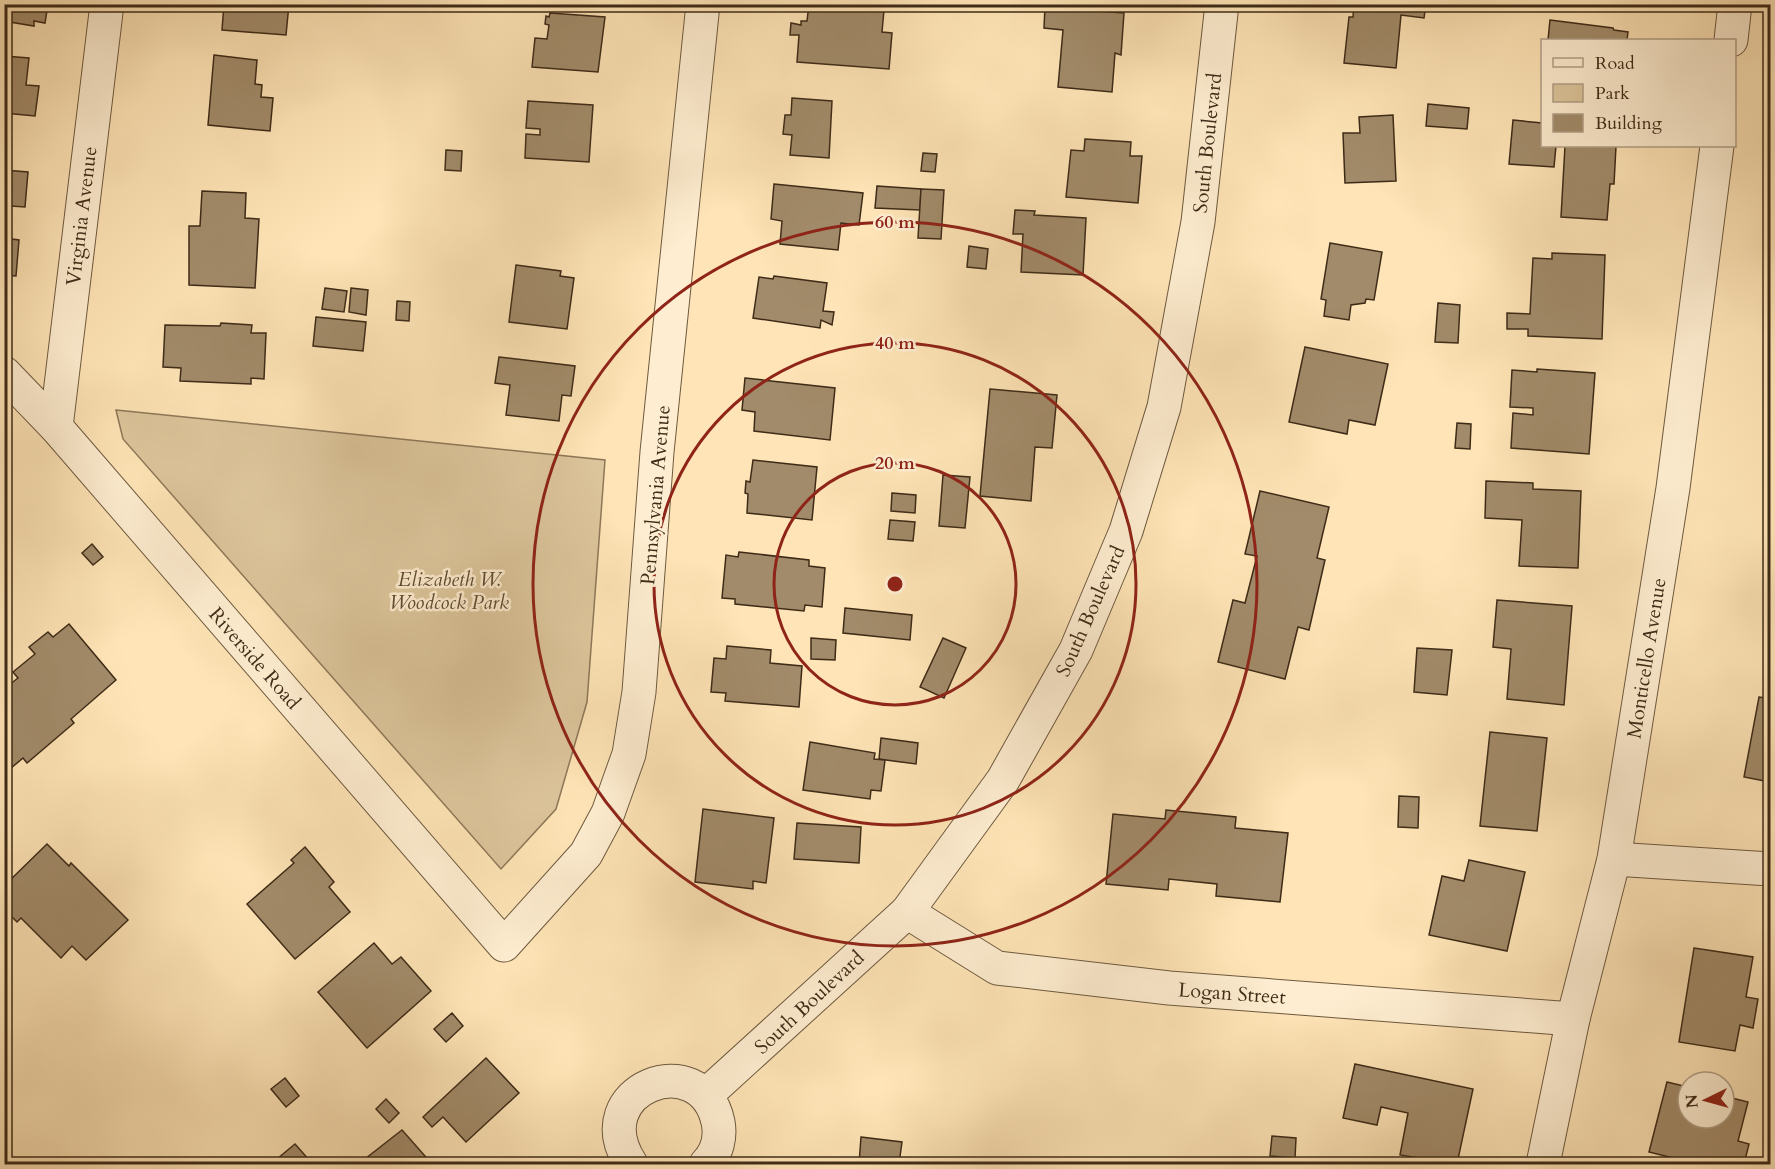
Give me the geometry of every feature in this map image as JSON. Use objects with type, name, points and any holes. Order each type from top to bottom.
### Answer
[{"type":"street","name":"Virginia Avenue","points":[[56,427],[107,4]]},
{"type":"street","name":"Pennsylvania Avenue","points":[[504,945],[586,854],[608,813],[629,754],[639,692],[657,452],[703,4]]},
{"type":"street","name":"South Boulevard","points":[[706,1095],[907,912],[1003,780],[1076,650],[1126,531],[1164,407],[1194,245],[1222,4]]},
{"type":"street","points":[[1731,39],[1735,4]]},
{"type":"street","name":"Monticello Avenue","points":[[1543,1164],[1573,1019],[1614,860],[1673,488],[1717,147]]},
{"type":"street","name":"Riverside Road","points":[[4,373],[56,427],[504,945]]},
{"type":"street","points":[[1614,860],[1770,869]]},
{"type":"street","name":"Logan Street","points":[[907,912],[997,968],[1169,988],[1573,1019]]},
{"type":"street","points":[[631,1164],[621,1144],[619,1121],[634,1094],[647,1085],[663,1081],[679,1082],[706,1095],[716,1111],[719,1127],[718,1143],[706,1164]]},
{"type":"green space","name":"Elizabeth W. Woodcock Park","points":[[116,410],[605,460],[587,702],[556,809],[501,869],[123,439]]},
{"type":"building","points":[[4,4],[48,4],[45,23],[34,21],[34,26],[4,21]]},
{"type":"building","points":[[224,4],[289,4],[286,35],[222,30]]},
{"type":"building","points":[[809,4],[884,10],[882,32],[892,33],[889,69],[797,62],[799,35],[790,35],[791,23],[801,25],[801,21],[807,21]]},
{"type":"building","points":[[1354,4],[1426,4],[1424,18],[1401,15],[1396,68],[1344,63],[1349,17],[1353,17]]},
{"type":"building","points":[[1045,7],[1124,13],[1121,55],[1115,53],[1112,92],[1058,87],[1063,30],[1044,28]]},
{"type":"building","points":[[550,13],[605,17],[598,72],[532,67],[535,38],[547,39],[549,25],[545,24],[546,16],[549,17]]},
{"type":"building","points":[[1550,20],[1628,32],[1627,39],[1548,39]]},
{"type":"building","points":[[214,55],[257,60],[255,84],[262,85],[261,97],[273,98],[270,131],[208,125]]},
{"type":"building","points":[[4,56],[29,58],[26,85],[39,86],[35,116],[4,113]]},
{"type":"building","points":[[792,98],[832,101],[829,158],[790,155],[792,135],[783,134],[785,115],[791,115]]},
{"type":"building","points":[[528,101],[593,105],[589,162],[525,158],[526,134],[540,135],[540,129],[526,128]]},
{"type":"building","points":[[1428,104],[1469,108],[1467,129],[1426,126]]},
{"type":"building","points":[[1393,115],[1396,181],[1345,183],[1343,133],[1360,133],[1359,117]]},
{"type":"building","points":[[1513,120],[1541,123],[1541,147],[1556,147],[1554,167],[1509,164]]},
{"type":"building","points":[[1085,139],[1131,142],[1130,156],[1142,156],[1138,203],[1066,197],[1071,150],[1084,151]]},
{"type":"building","points":[[1565,147],[1616,147],[1614,184],[1610,184],[1607,220],[1561,217]]},
{"type":"building","points":[[446,150],[462,151],[461,171],[445,170]]},
{"type":"building","points":[[923,153],[937,154],[935,172],[921,171]]},
{"type":"building","points":[[4,170],[28,172],[25,207],[11,206],[11,211],[4,211]]},
{"type":"building","points":[[774,184],[863,193],[859,225],[841,223],[838,250],[780,244],[782,221],[771,219]]},
{"type":"building","points":[[877,186],[921,189],[920,210],[875,208]]},
{"type":"building","points":[[921,189],[944,190],[941,239],[918,238]]},
{"type":"building","points":[[202,191],[246,193],[245,218],[259,219],[255,288],[189,285],[189,226],[200,226]]},
{"type":"building","points":[[1015,210],[1035,211],[1034,215],[1086,218],[1083,275],[1021,272],[1023,234],[1013,234]]},
{"type":"building","points":[[4,238],[19,240],[16,276],[4,275]]},
{"type":"building","points":[[1330,243],[1382,252],[1374,300],[1366,299],[1365,303],[1351,305],[1349,320],[1324,316],[1326,300],[1321,299]]},
{"type":"building","points":[[969,246],[988,249],[986,269],[967,267]]},
{"type":"building","points":[[1552,253],[1605,255],[1602,339],[1528,336],[1528,329],[1507,329],[1507,313],[1530,314],[1533,258],[1552,259]]},
{"type":"building","points":[[516,265],[561,271],[560,276],[574,278],[567,329],[509,322]]},
{"type":"building","points":[[774,276],[827,283],[823,311],[834,312],[832,325],[821,320],[820,328],[753,318],[759,277],[773,279]]},
{"type":"building","points":[[325,288],[347,291],[344,312],[322,309]]},
{"type":"building","points":[[351,288],[368,290],[366,315],[349,312]]},
{"type":"building","points":[[397,301],[410,302],[409,321],[396,320]]},
{"type":"building","points":[[1438,303],[1460,305],[1458,343],[1435,342]]},
{"type":"building","points":[[316,317],[366,322],[363,351],[313,346]]},
{"type":"building","points":[[221,323],[252,325],[251,333],[266,333],[264,379],[251,378],[251,384],[180,381],[181,368],[163,367],[165,325],[220,326]]},
{"type":"building","points":[[1305,347],[1388,364],[1375,425],[1349,420],[1347,434],[1289,422]]},
{"type":"building","points":[[499,357],[575,366],[571,396],[562,395],[559,421],[506,415],[510,385],[495,383]]},
{"type":"building","points":[[1537,369],[1595,373],[1589,454],[1511,448],[1513,413],[1533,415],[1533,408],[1510,407],[1512,370],[1537,372]]},
{"type":"building","points":[[745,378],[835,388],[830,440],[754,431],[755,412],[742,410]]},
{"type":"building","points":[[990,389],[1057,395],[1052,448],[1035,447],[1031,501],[980,496]]},
{"type":"building","points":[[1457,423],[1471,424],[1470,449],[1455,448]]},
{"type":"building","points":[[753,460],[817,467],[812,520],[747,513],[746,481],[750,482]]},
{"type":"building","points":[[943,475],[970,477],[965,528],[939,526]]},
{"type":"building","points":[[1486,481],[1533,483],[1533,489],[1581,491],[1578,568],[1519,566],[1522,520],[1485,518]]},
{"type":"building","points":[[1260,491],[1329,507],[1317,558],[1325,560],[1309,630],[1298,627],[1285,679],[1218,662],[1233,600],[1245,603],[1257,556],[1245,554]]},
{"type":"building","points":[[892,493],[916,495],[915,513],[891,511]]},
{"type":"building","points":[[890,520],[915,522],[913,541],[888,539]]},
{"type":"building","points":[[92,544],[103,557],[93,565],[82,553]]},
{"type":"building","points":[[739,552],[809,560],[809,566],[825,568],[822,607],[805,605],[804,611],[735,604],[735,599],[722,598],[726,555],[738,557]]},
{"type":"building","points":[[1497,600],[1572,606],[1564,705],[1507,699],[1511,649],[1493,647]]},
{"type":"building","points":[[845,608],[912,615],[910,640],[843,633]]},
{"type":"building","points":[[69,624],[116,680],[71,719],[74,723],[27,763],[23,758],[4,774],[4,689],[18,678],[13,672],[35,654],[29,647],[48,632],[53,637]]},
{"type":"building","points":[[811,638],[836,640],[835,660],[811,659]]},
{"type":"building","points":[[943,638],[966,648],[944,698],[920,687]]},
{"type":"building","points":[[727,646],[771,650],[770,663],[802,666],[799,707],[725,701],[726,693],[711,692],[714,658],[726,659]]},
{"type":"building","points":[[1417,648],[1452,650],[1447,695],[1414,692]]},
{"type":"building","points":[[1759,697],[1770,699],[1770,782],[1744,777]]},
{"type":"building","points":[[1490,732],[1547,738],[1537,831],[1480,826]]},
{"type":"building","points":[[881,738],[918,743],[916,764],[879,759]]},
{"type":"building","points":[[810,742],[875,753],[874,759],[885,760],[881,791],[871,790],[870,799],[803,790]]},
{"type":"building","points":[[1399,796],[1419,797],[1418,828],[1398,827]]},
{"type":"building","points":[[703,809],[774,818],[766,883],[753,881],[753,889],[695,882]]},
{"type":"building","points":[[1166,810],[1236,817],[1235,828],[1288,833],[1280,902],[1216,896],[1217,884],[1169,879],[1168,890],[1106,884],[1113,814],[1165,819]]},
{"type":"building","points":[[797,823],[861,827],[859,863],[794,859]]},
{"type":"building","points":[[47,844],[69,866],[71,863],[128,920],[86,960],[72,946],[61,958],[21,918],[17,922],[4,909],[4,886]]},
{"type":"building","points":[[305,847],[334,882],[329,887],[350,912],[295,959],[247,904],[294,863],[291,860]]},
{"type":"building","points":[[1469,860],[1525,872],[1507,951],[1429,935],[1442,876],[1464,881]]},
{"type":"building","points":[[374,943],[392,964],[401,957],[431,991],[367,1048],[318,992]]},
{"type":"building","points":[[1694,948],[1753,957],[1746,997],[1758,999],[1753,1028],[1740,1025],[1735,1051],[1679,1042]]},
{"type":"building","points":[[452,1013],[463,1026],[446,1042],[434,1029]]},
{"type":"building","points":[[486,1058],[519,1093],[466,1142],[443,1117],[432,1127],[423,1117]]},
{"type":"building","points":[[1355,1064],[1473,1089],[1457,1164],[1400,1155],[1408,1113],[1381,1107],[1377,1125],[1343,1118]]},
{"type":"building","points":[[285,1078],[299,1096],[286,1107],[271,1089]]},
{"type":"building","points":[[1667,1082],[1676,1084],[1676,1130],[1736,1130],[1736,1099],[1748,1102],[1738,1141],[1749,1144],[1744,1164],[1697,1164],[1649,1152]]},
{"type":"building","points":[[386,1099],[399,1113],[389,1123],[376,1109]]},
{"type":"building","points":[[402,1130],[432,1164],[364,1164],[367,1162],[365,1159]]},
{"type":"building","points":[[1272,1136],[1296,1138],[1295,1158],[1270,1156]]},
{"type":"building","points":[[861,1137],[902,1142],[899,1164],[859,1164]]},
{"type":"building","points":[[295,1144],[311,1162],[308,1164],[271,1164]]}]
